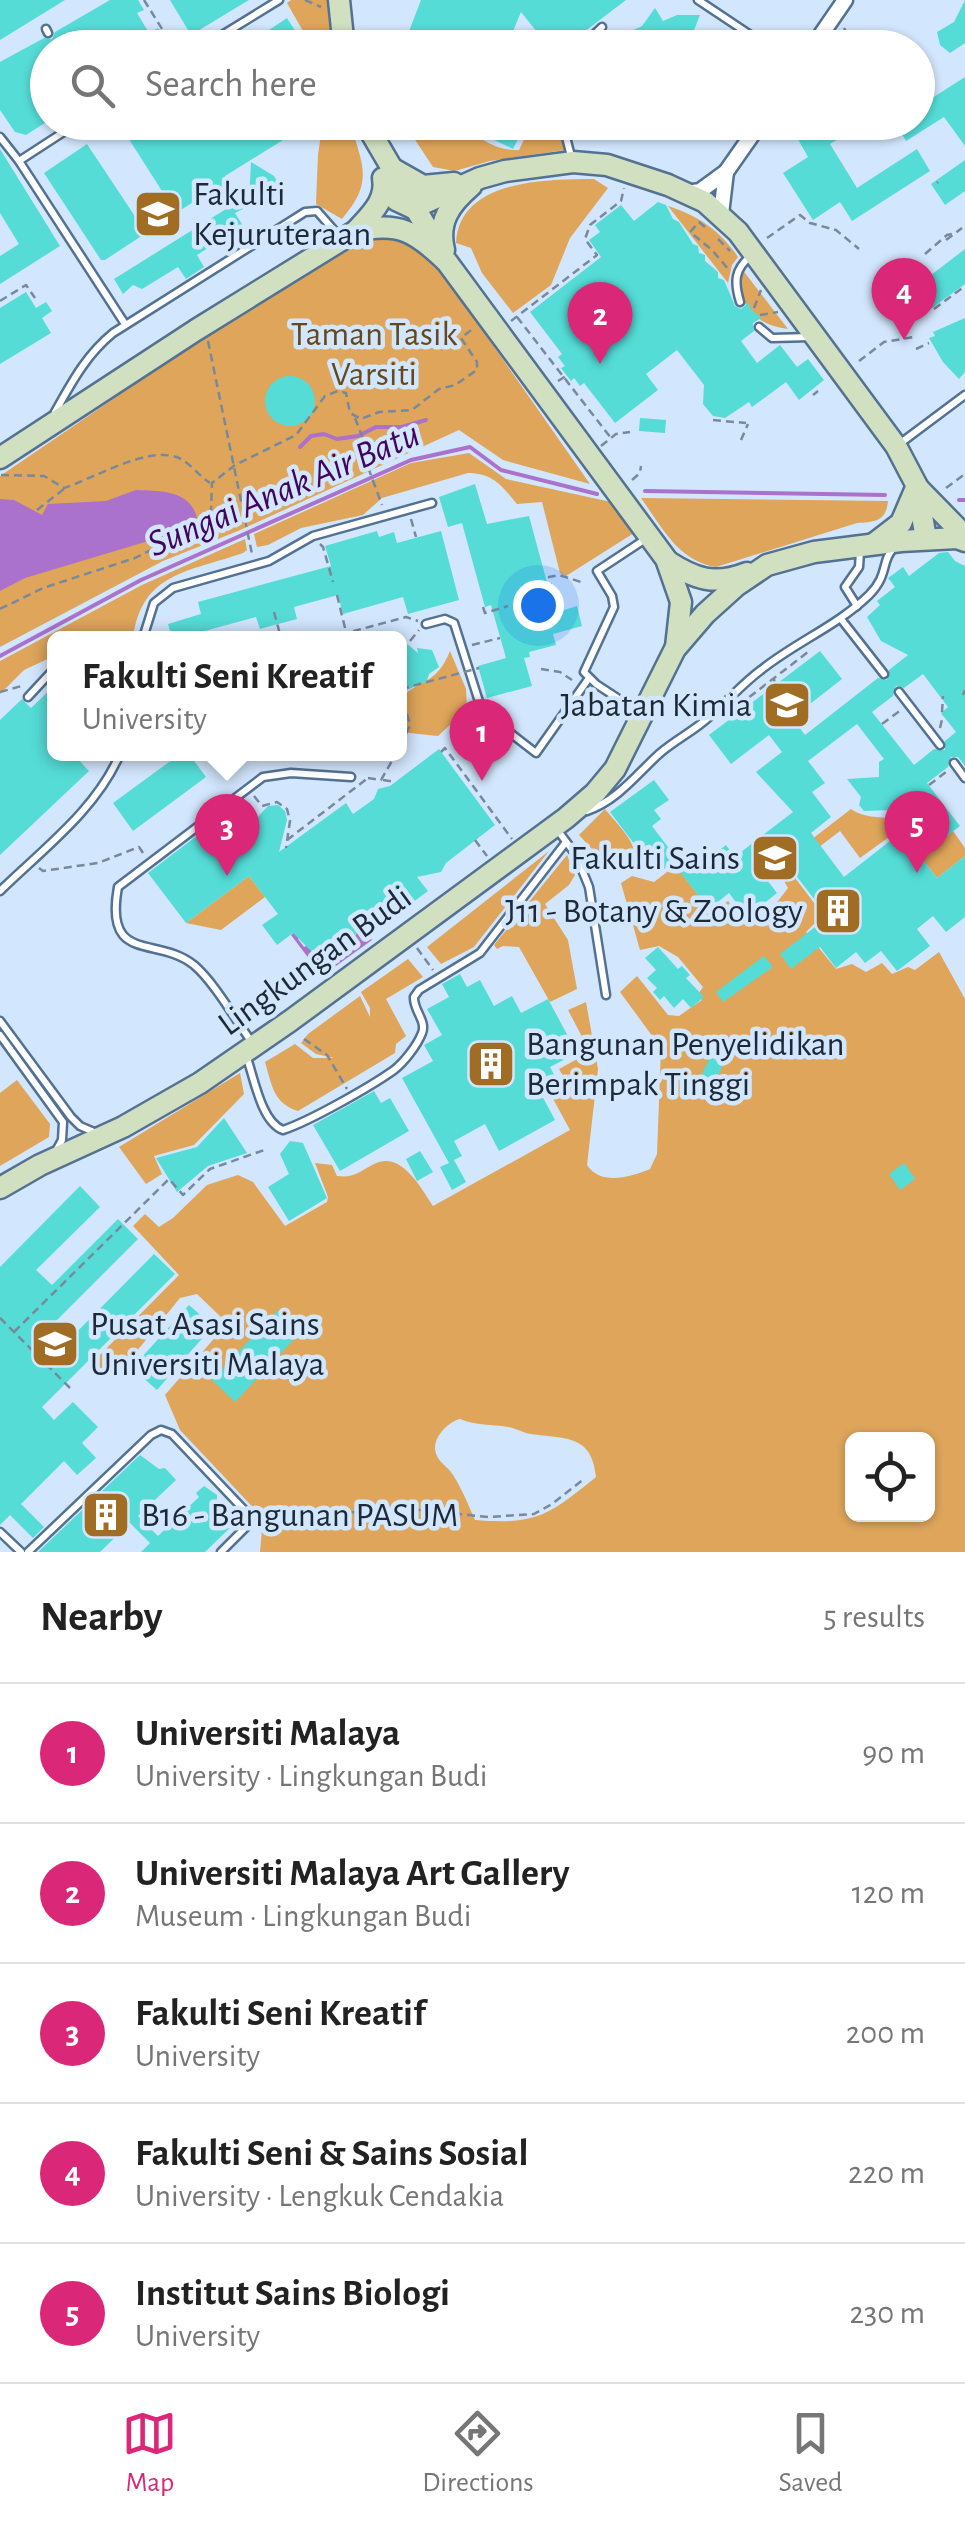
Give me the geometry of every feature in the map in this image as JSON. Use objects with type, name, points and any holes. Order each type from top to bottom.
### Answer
[{"type":"street","points":[[824,30],[845,0]]},
{"type":"street","points":[[336,5],[341,30]]},
{"type":"street","points":[[378,140],[388,175],[447,262],[667,560],[681,602],[681,625],[675,648],[642,715]]},
{"type":"street","points":[[388,175],[423,186],[573,162],[607,165],[686,193],[700,191],[726,172],[749,140]]},
{"type":"street","points":[[712,224],[726,172]]},
{"type":"street","points":[[0,458],[349,236],[381,200],[388,175]]},
{"type":"street","points":[[414,208],[480,178]]},
{"type":"street","points":[[447,262],[440,234],[443,219],[459,196],[480,178]]},
{"type":"street","points":[[686,193],[712,224],[753,251],[896,446],[917,486],[965,539]]},
{"type":"street","points":[[349,236],[394,226],[418,237],[447,262]]},
{"type":"street","points":[[917,486],[926,539]]},
{"type":"street","points":[[859,545],[901,523],[917,486]]},
{"type":"street","points":[[667,560],[700,580],[714,581],[859,545],[965,539]]},
{"type":"street","points":[[675,648],[720,600],[767,565]]},
{"type":"street","name":"Lingkungan Budi","points":[[0,1188],[180,1095],[250,1050],[562,829],[609,778],[642,715]]},
{"type":"lane","points":[[230,30],[278,0]]},
{"type":"lane","points":[[698,0],[743,30]]},
{"type":"lane","points":[[598,30],[602,26]]},
{"type":"lane","points":[[0,137],[19,160],[125,324]]},
{"type":"lane","points":[[19,160],[50,140]]},
{"type":"lane","points":[[567,140],[573,162]]},
{"type":"lane","points":[[48,426],[94,348],[125,324],[309,210],[317,211],[349,236]]},
{"type":"lane","points":[[740,302],[735,278],[738,268],[753,251]]},
{"type":"lane","points":[[759,327],[772,338],[816,337]]},
{"type":"lane","points":[[896,446],[965,395]]},
{"type":"lane","points":[[145,631],[154,603],[166,592],[272,560],[310,537],[432,503]]},
{"type":"lane","points":[[642,715],[584,672],[614,607],[598,571],[650,536]]},
{"type":"lane","points":[[352,778],[291,773],[263,776],[118,887],[119,929],[129,940],[194,965],[250,1050],[268,1115],[277,1128],[293,1126],[394,1070],[423,1032],[414,997],[480,953],[562,829],[636,780],[661,752],[712,716],[792,645],[857,606],[884,578],[888,554],[901,540]]},
{"type":"lane","points":[[857,606],[844,587],[859,567],[859,545]]},
{"type":"lane","points":[[841,619],[884,674]]},
{"type":"lane","points":[[426,624],[452,620],[485,715],[536,753],[589,678]]},
{"type":"lane","points":[[28,696],[46,679]]},
{"type":"lane","points":[[898,692],[940,745]]},
{"type":"lane","points":[[0,890],[86,808],[104,786],[116,761]]},
{"type":"lane","points":[[954,763],[965,778]]},
{"type":"lane","points":[[562,829],[589,886],[606,995]]},
{"type":"lane","points":[[0,1022],[71,1118],[88,1131],[110,1134]]},
{"type":"lane","points":[[0,1035],[63,1122],[59,1148],[40,1166]]},
{"type":"lane","points":[[0,1532],[24,1552],[161,1430],[172,1434],[245,1510],[248,1522],[221,1552]]},
{"type":"path","points":[[144,0],[163,30]]},
{"type":"path","points":[[305,0],[336,5]]},
{"type":"path","points":[[842,24],[845,30]]},
{"type":"path","points":[[504,327],[597,255],[584,239],[590,224],[621,200],[625,182]]},
{"type":"path","points":[[737,292],[725,264],[690,232],[699,222],[712,224],[753,251],[800,215],[836,230],[859,249]]},
{"type":"path","points":[[699,240],[712,224]]},
{"type":"path","points":[[946,240],[962,228]]},
{"type":"path","points":[[924,254],[946,235],[956,233]]},
{"type":"path","points":[[0,301],[26,285],[35,298]]},
{"type":"path","points":[[934,309],[965,286]]},
{"type":"path","points":[[754,308],[761,288]]},
{"type":"path","points":[[907,310],[916,306]]},
{"type":"path","points":[[760,314],[780,312]]},
{"type":"path","points":[[517,316],[611,438],[630,432]]},
{"type":"path","points":[[354,416],[361,420],[379,412],[408,412],[439,389],[455,385],[474,372],[477,362],[461,338],[468,332]]},
{"type":"path","points":[[859,361],[884,342],[914,337]]},
{"type":"path","points":[[208,340],[251,550]]},
{"type":"path","points":[[916,349],[928,343]]},
{"type":"path","points":[[813,395],[818,391]]},
{"type":"path","points":[[212,483],[235,465],[296,435],[320,400],[332,392],[346,393],[386,516]]},
{"type":"path","points":[[713,420],[747,423],[741,440]]},
{"type":"path","points":[[37,510],[44,501],[59,496],[64,488],[94,479],[133,458],[179,458],[212,483]]},
{"type":"path","points":[[632,480],[641,466]]},
{"type":"path","points":[[946,488],[965,474]]},
{"type":"path","points":[[0,475],[44,476],[64,488]]},
{"type":"path","points":[[0,609],[44,588],[136,558],[207,522],[212,511],[212,483]]},
{"type":"path","points":[[409,510],[416,537]]},
{"type":"path","points":[[310,537],[324,547],[333,582]]},
{"type":"path","points":[[531,600],[554,594],[549,577],[559,575],[581,582]]},
{"type":"path","points":[[336,595],[345,631]]},
{"type":"path","points":[[484,607],[485,613],[495,613],[508,606]]},
{"type":"path","points":[[274,612],[280,631]]},
{"type":"path","points":[[354,631],[406,617]]},
{"type":"path","points":[[410,640],[426,624]]},
{"type":"path","points":[[267,627],[268,631]]},
{"type":"path","points":[[463,648],[500,638]]},
{"type":"path","points":[[774,686],[774,678],[812,649]]},
{"type":"path","points":[[407,687],[479,668]]},
{"type":"path","points":[[541,669],[560,672],[582,687]]},
{"type":"path","points":[[0,692],[46,679]]},
{"type":"path","points":[[942,712],[943,696]]},
{"type":"path","points":[[882,724],[908,704]]},
{"type":"path","points":[[440,752],[445,748],[512,839]]},
{"type":"path","points":[[381,780],[392,761]]},
{"type":"path","points":[[929,785],[946,772]]},
{"type":"path","points":[[352,778],[395,782]]},
{"type":"path","points":[[287,840],[368,778]]},
{"type":"path","points":[[262,806],[277,802],[288,809],[286,848]]},
{"type":"path","points":[[475,840],[488,857]]},
{"type":"path","points":[[30,862],[43,871],[80,867],[117,857],[138,846],[148,863]]},
{"type":"path","points":[[406,936],[439,978]]},
{"type":"path","points":[[324,952],[335,968]]},
{"type":"path","points":[[304,1040],[327,1055],[351,1094]]},
{"type":"path","points":[[14,1332],[169,1179],[183,1195],[210,1169],[266,1149]]},
{"type":"path","points":[[0,1318],[72,1390]]},
{"type":"path","points":[[248,1522],[400,1508],[488,1517],[534,1514],[584,1478]]},
{"type":"green space","points":[[328,0],[331,30],[302,30],[287,3]]},
{"type":"green space","points":[[320,140],[355,140],[362,163],[362,184],[342,219],[316,204]]},
{"type":"green space","points":[[415,140],[484,140],[519,150],[524,140],[562,140],[565,150],[490,161],[455,171],[433,167]]},
{"type":"green space","points":[[594,179],[608,188],[570,238],[551,285],[513,313],[482,273],[471,248],[456,243],[461,222],[472,206],[508,187]]},
{"type":"green space","points":[[668,206],[708,225],[724,239],[738,257],[728,283]]},
{"type":"green space","name":"Taman Tasik Varsiti","points":[[373,235],[409,246],[439,268],[590,484],[503,460],[459,430],[163,561],[0,647],[0,476],[200,340]]},
{"type":"green space","points":[[742,269],[788,329],[765,323],[750,310],[741,292]]},
{"type":"green space","points":[[469,453],[506,479],[611,502],[634,533],[566,576],[560,573],[542,502],[517,504],[491,478],[468,473],[382,498],[363,515],[301,528],[257,547],[254,534],[411,463]]},
{"type":"green space","points":[[641,498],[888,501],[885,513],[875,521],[857,523],[716,567],[681,550]]},
{"type":"green space","points":[[245,539],[247,550],[243,553],[187,571],[158,587],[146,600],[135,631],[56,631],[142,585]]},
{"type":"green space","points":[[47,636],[47,659],[24,670],[0,694],[0,661]]},
{"type":"green space","points":[[450,651],[466,689],[467,709],[438,736],[407,733],[407,693],[434,675]]},
{"type":"green space","points":[[605,809],[632,845],[635,853],[631,869],[617,870],[579,835]]},
{"type":"green space","points":[[851,809],[907,824],[860,858],[840,831],[789,870],[821,912],[806,932],[836,969],[852,964],[866,972],[882,963],[892,974],[908,967],[915,970],[939,952],[965,999],[965,1552],[260,1552],[263,1518],[180,1430],[165,1395],[225,1326],[222,1318],[197,1294],[180,1298],[119,1373],[113,1375],[92,1363],[179,1275],[133,1226],[145,1214],[159,1227],[207,1185],[238,1175],[253,1182],[285,1226],[327,1202],[315,1163],[332,1165],[337,1176],[343,1176],[384,1161],[393,1162],[409,1173],[433,1206],[570,1130],[551,1095],[569,1086],[559,1069],[590,1052],[568,1010],[586,1002],[598,1069],[587,1165],[608,1178],[650,1169],[657,1154],[661,1048],[620,992],[637,976],[668,1015],[679,1016],[702,1000],[698,994],[703,987],[678,957],[659,946],[640,950],[621,883],[632,876],[654,882],[684,859],[685,878],[712,913],[728,901],[748,924],[788,888],[776,867]],"holes":[[[460,1419],[575,1441],[589,1453],[596,1477],[541,1515],[513,1521],[475,1520],[456,1480],[435,1450],[441,1433],[450,1424]]]},
{"type":"green space","points":[[953,831],[965,848],[965,856],[937,878],[920,856]]},
{"type":"green space","points":[[549,851],[474,947],[441,964],[427,947]]},
{"type":"green space","points":[[567,855],[575,875],[569,885],[545,904],[568,940],[577,989],[550,1002],[519,947],[497,949],[494,945]]},
{"type":"green space","points":[[249,876],[265,897],[221,930],[186,923]]},
{"type":"green space","points":[[408,959],[423,977],[386,999],[406,1036],[396,1044],[395,1053],[298,1111],[283,1103],[265,1062],[295,1044],[313,1058],[334,1058],[316,1054],[301,1043],[360,996],[370,1017],[370,1008],[361,992]]},
{"type":"green space","points":[[240,1073],[244,1094],[194,1145],[154,1156],[162,1174],[146,1184],[119,1147]]},
{"type":"green space","points":[[17,1080],[50,1124],[49,1137],[0,1166],[0,1093]]},
{"type":"shaded area","points":[[136,490],[181,497],[197,518],[185,530],[25,578],[0,591],[0,499],[14,500],[42,515],[48,504],[106,501]]},
{"type":"shaded area","points":[[361,925],[372,940],[322,976],[291,935],[297,930],[304,947],[308,945],[318,957],[344,936],[355,936]]},
{"type":"building","points":[[0,0],[65,0],[0,40]]},
{"type":"building","points":[[110,0],[138,0],[144,10],[137,13],[147,30],[58,30]]},
{"type":"building","points":[[170,0],[249,0],[199,30],[188,30]]},
{"type":"building","points":[[421,0],[626,0],[587,30],[535,30],[521,12],[514,30],[409,30]]},
{"type":"building","points":[[965,0],[965,43],[950,53],[940,45],[937,32],[954,22]]},
{"type":"building","points":[[655,8],[663,21],[677,15],[700,15],[694,30],[633,30],[642,26]]},
{"type":"building","points":[[287,18],[295,30],[269,30]]},
{"type":"building","points":[[30,46],[30,132],[26,135],[15,132],[0,110],[0,62]]},
{"type":"building","points":[[965,77],[965,146],[944,117],[935,123],[935,96]]},
{"type":"building","points":[[129,140],[283,140],[225,176],[245,208],[235,213],[243,226],[197,255],[204,267],[186,279],[178,267],[142,289],[133,285],[123,294],[114,279],[226,209],[214,189],[176,213]]},
{"type":"building","points":[[494,140],[517,140],[513,149]]},
{"type":"building","points":[[798,140],[837,140],[830,144],[857,188],[917,149],[930,171],[852,221],[840,202],[813,220],[783,173],[808,157]]},
{"type":"building","points":[[87,144],[146,233],[105,260],[101,260],[44,173]]},
{"type":"building","points":[[0,149],[60,246],[0,284],[0,256],[19,244],[0,213]]},
{"type":"building","points":[[965,160],[965,191],[945,205],[931,184]]},
{"type":"building","points":[[251,162],[274,176],[281,188],[281,194],[263,205],[249,201]]},
{"type":"building","points":[[658,202],[666,205],[673,219],[698,246],[699,253],[705,255],[705,261],[718,272],[718,278],[724,280],[735,306],[741,309],[749,302],[761,318],[753,323],[754,331],[741,341],[757,363],[780,345],[797,367],[808,359],[824,380],[799,400],[786,382],[752,407],[749,402],[725,418],[713,416],[703,404],[704,385],[677,350],[646,374],[658,390],[615,423],[584,383],[580,386],[574,378],[571,381],[561,368],[565,366],[558,357],[562,354],[530,312],[601,257],[589,240],[600,232],[595,225],[621,205],[634,221]]},
{"type":"building","points":[[965,249],[965,284],[921,316],[909,292]]},
{"type":"building","points":[[26,292],[36,308],[46,302],[52,311],[42,318],[51,333],[0,364],[0,308]]},
{"type":"building","points":[[965,318],[965,372],[959,379],[929,338],[935,336],[933,332]]},
{"type":"building","points":[[290,376],[308,383],[315,401],[308,419],[290,426],[272,419],[265,401],[272,383]]},
{"type":"building","points":[[640,418],[666,420],[665,433],[639,431]]},
{"type":"building","points":[[475,484],[487,524],[529,516],[549,590],[541,592],[548,615],[577,606],[582,626],[553,634],[556,645],[529,652],[530,657],[524,658],[532,686],[487,698],[478,666],[506,658],[491,605],[485,607],[462,523],[448,527],[439,497]]},
{"type":"building","points":[[377,531],[379,537],[394,532],[397,543],[441,531],[459,600],[408,614],[403,597],[343,614],[338,595],[294,607],[297,619],[260,629],[256,617],[205,631],[170,631],[168,624],[201,614],[198,602],[331,566],[325,546]]},
{"type":"building","points":[[948,552],[965,566],[965,766],[958,757],[951,757],[948,767],[927,783],[960,826],[920,856],[937,878],[965,856],[965,917],[946,932],[933,916],[917,929],[930,946],[897,971],[881,951],[865,963],[856,952],[836,968],[820,947],[791,969],[780,954],[828,917],[781,856],[760,871],[777,893],[747,917],[729,893],[709,909],[673,863],[657,874],[610,812],[654,780],[669,800],[654,810],[661,819],[652,826],[671,851],[680,844],[697,867],[726,845],[735,857],[793,812],[756,772],[782,752],[769,735],[731,764],[709,735],[820,651],[842,679],[792,718],[805,735],[878,678],[887,680],[889,670],[908,655],[881,641],[867,617],[880,605],[877,601],[895,587],[888,578],[903,567],[909,576],[939,553]],"holes":[[[923,674],[948,707],[941,713],[956,732],[945,741],[945,750],[934,749],[914,765],[872,712],[893,696],[896,686],[904,688]],[[857,724],[884,759],[879,762],[879,777],[847,779],[861,797],[859,805],[864,811],[892,810],[895,799],[932,808],[844,877],[811,833],[831,817],[812,792],[825,783],[808,761]]]},
{"type":"building","points":[[407,644],[418,653],[417,648],[432,650],[439,667],[429,674],[427,681],[407,690]]},
{"type":"building","points":[[47,693],[47,761],[80,761],[89,771],[0,855],[0,720],[22,699],[31,708]]},
{"type":"building","points":[[439,749],[495,825],[446,863],[441,872],[417,877],[428,891],[369,935],[363,926],[354,936],[345,937],[317,957],[293,933],[277,945],[262,925],[278,914],[249,876],[186,923],[148,873],[240,803],[254,821],[268,806],[278,805],[285,811],[287,820],[279,852],[346,803],[353,814],[374,799],[378,789],[390,786]]},
{"type":"building","points":[[170,761],[194,761],[206,777],[133,831],[113,803]]},
{"type":"building","points":[[658,947],[678,969],[682,966],[690,975],[686,978],[704,997],[691,1008],[683,999],[674,1008],[664,996],[660,1000],[653,992],[657,988],[647,978],[656,970],[645,958]]},
{"type":"building","points":[[764,956],[773,967],[723,1002],[716,992]]},
{"type":"building","name":"Bangunan Penyelidikan Berimpak Tinggi","points":[[460,974],[467,987],[480,980],[494,1006],[512,996],[521,1013],[548,999],[577,1053],[550,1067],[559,1084],[541,1094],[555,1120],[499,1151],[485,1124],[454,1141],[462,1156],[454,1160],[466,1182],[452,1190],[440,1167],[449,1163],[402,1078],[433,1061],[424,1045],[442,1035],[427,1009],[449,997],[442,984]]},
{"type":"building","points":[[715,1047],[728,1054],[713,1086],[699,1080]]},
{"type":"building","points":[[374,1091],[381,1103],[390,1098],[409,1131],[340,1171],[313,1125]]},
{"type":"building","points":[[224,1118],[247,1153],[208,1166],[177,1192],[156,1158],[197,1147]]},
{"type":"building","points":[[290,1141],[303,1143],[327,1198],[289,1221],[268,1187],[289,1174],[280,1154]]},
{"type":"building","points":[[420,1151],[433,1172],[417,1181],[406,1159]]},
{"type":"building","points":[[904,1163],[915,1179],[900,1190],[889,1174]]},
{"type":"building","points":[[80,1186],[100,1207],[36,1270],[52,1285],[118,1219],[138,1239],[35,1342],[51,1358],[154,1254],[175,1274],[42,1407],[54,1420],[73,1402],[98,1427],[82,1443],[96,1458],[77,1475],[64,1461],[21,1504],[44,1527],[33,1538],[10,1515],[0,1525],[0,1267]]},
{"type":"building","points":[[189,1305],[213,1326],[157,1390],[132,1368]]},
{"type":"building","points":[[278,1310],[301,1332],[235,1402],[212,1380]]},
{"type":"building","name":"B16 - Bangunan PASUM","points":[[140,1455],[159,1469],[165,1468],[176,1480],[138,1516],[158,1536],[199,1497],[196,1493],[204,1486],[217,1495],[217,1504],[235,1523],[205,1552],[141,1552],[150,1543],[130,1523],[100,1552],[38,1552]]},
{"type":"waterway","points":[[300,447],[311,436],[324,434],[337,439],[358,436],[376,427],[402,427],[426,420]]},
{"type":"waterway","name":"Sungai Anak Air Batu","points":[[0,656],[141,580],[411,460],[470,447],[501,470],[597,494]]},
{"type":"waterway","name":"Sungai Anak Air Batu","points":[[645,491],[885,495]]},
{"type":"waterway","name":"Sungai Anak Air Batu","points":[[959,500],[965,500]]},
{"type":"place","name":"Fakulti Kejuruteraan","points":[[158,214]]},
{"type":"place","name":"Fakulti Seni & Sains Sosial","points":[[904,340]]},
{"type":"place","name":"Universiti Malaya Art Gallery","points":[[600,364]]},
{"type":"place","name":"Jabatan Kimia","points":[[787,705]]},
{"type":"place","name":"Universiti Malaya","points":[[482,781]]},
{"type":"place","name":"Fakulti Sains","points":[[775,858]]},
{"type":"place","name":"Institut Sains Biologi","points":[[917,873]]},
{"type":"place","name":"Fakulti Seni Kreatif","points":[[227,876]]},
{"type":"place","name":"J11 - Botany & Zoology","points":[[838,911]]},
{"type":"place","name":"Bangunan Penyelidikan Berimpak Tinggi","points":[[491,1064]]},
{"type":"place","name":"Pusat Asasi Sains Universiti Malaya","points":[[55,1344]]},
{"type":"place","name":"B16 - Bangunan PASUM","points":[[106,1515]]}]
